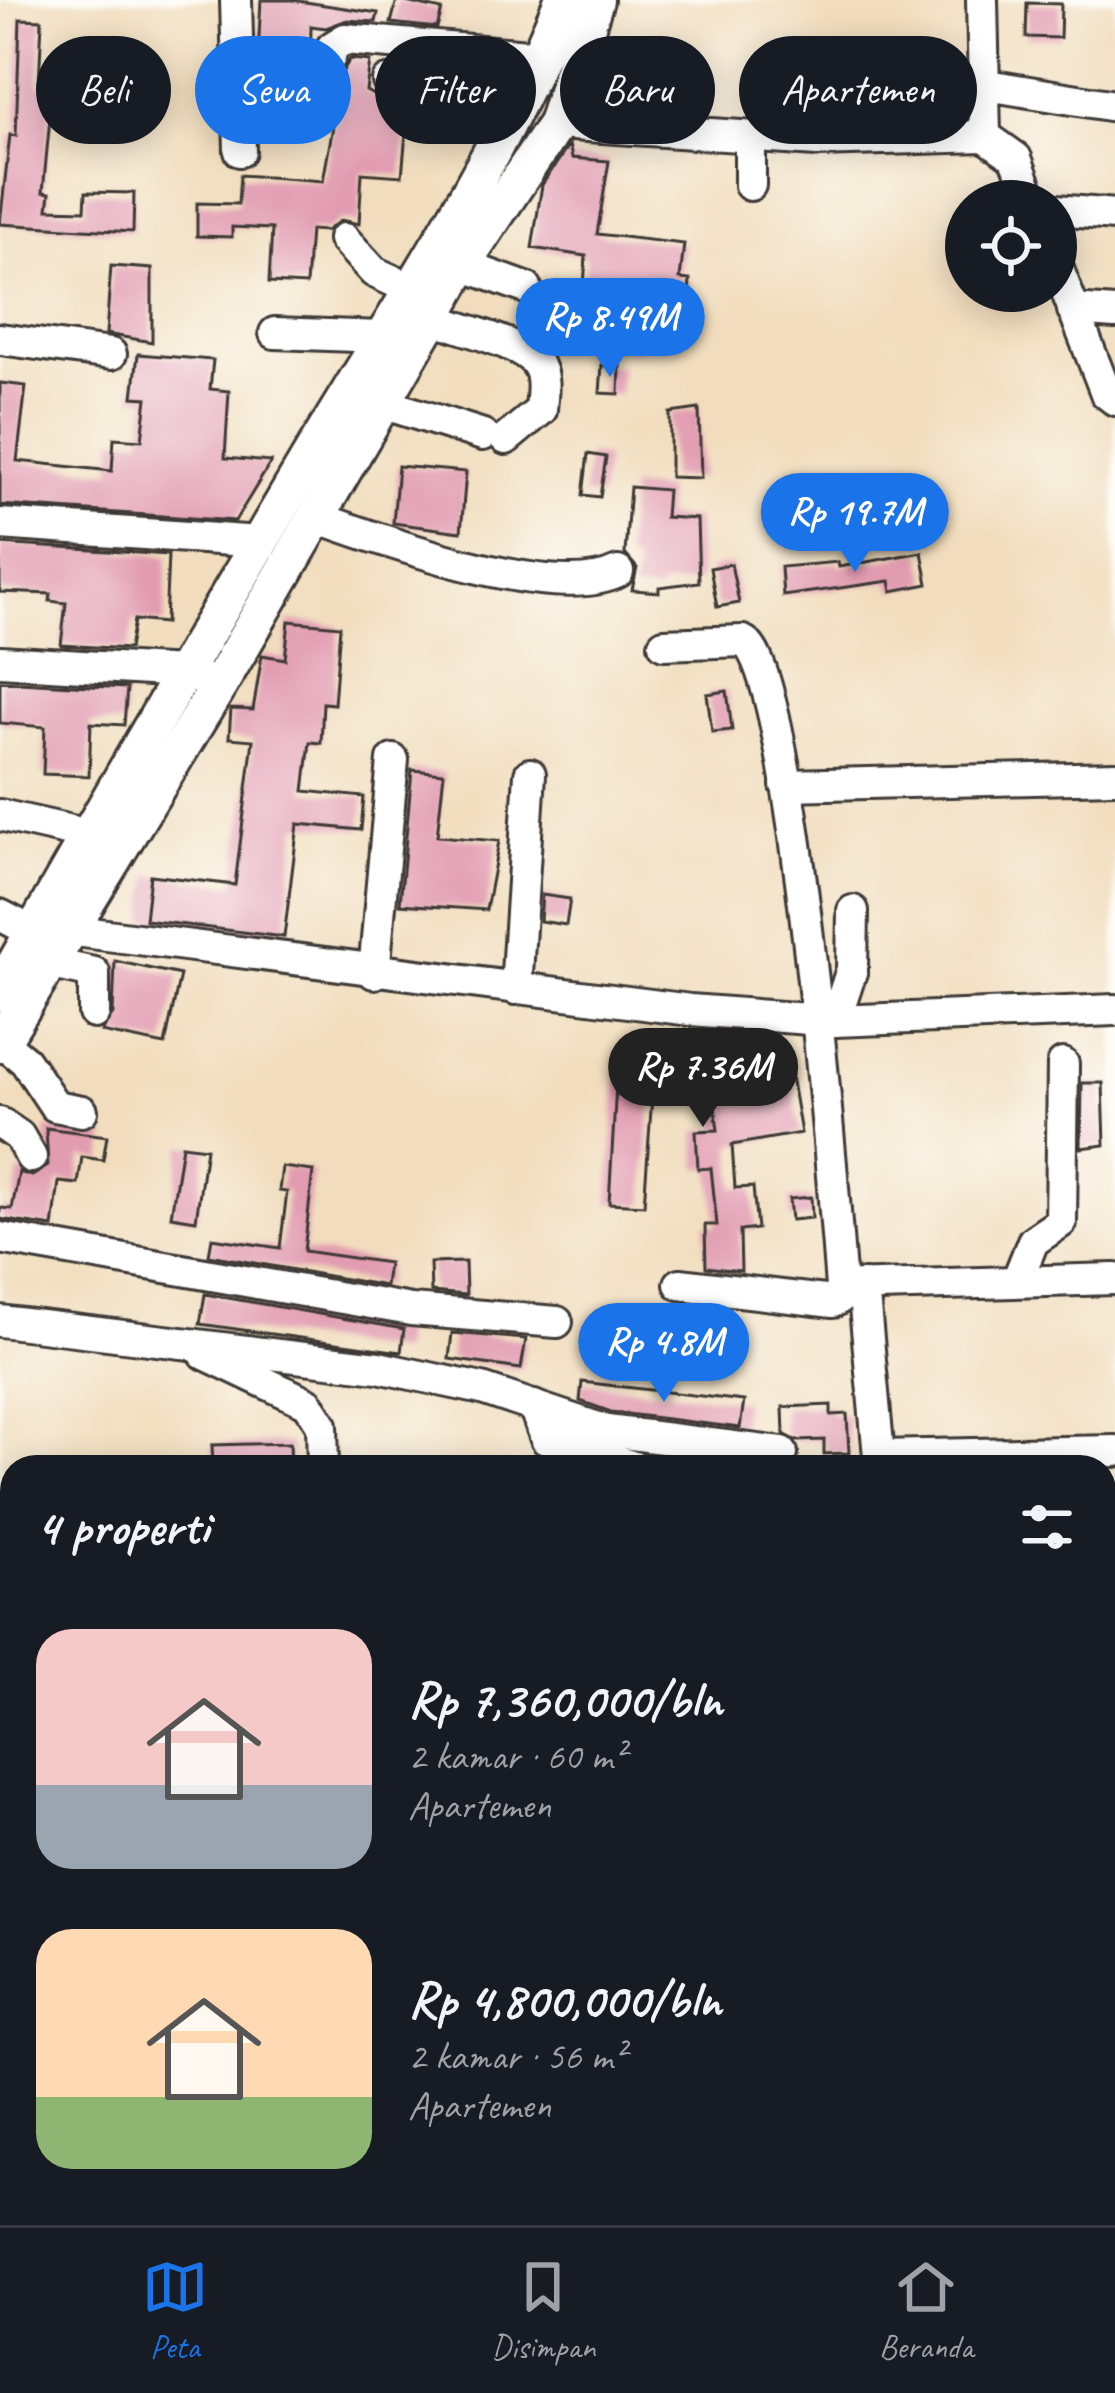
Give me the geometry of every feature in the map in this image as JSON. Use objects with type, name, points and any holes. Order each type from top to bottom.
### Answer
[{"type":"main road","points":[[536,62],[563,0]]},
{"type":"main road","points":[[1,1043],[89,835],[382,338],[462,265],[556,124],[595,0]]},
{"type":"main road","points":[[33,962],[219,685],[382,403],[415,304],[495,144]]},
{"type":"street","points":[[236,0],[239,151]]},
{"type":"street","points":[[982,0],[985,136]]},
{"type":"street","points":[[351,40],[539,56]]},
{"type":"street","points":[[984,91],[1015,87],[1115,106]]},
{"type":"street","points":[[556,124],[739,137]]},
{"type":"street","points":[[977,137],[985,136],[1016,158],[1024,180]]},
{"type":"street","points":[[749,144],[750,184]]},
{"type":"street","points":[[1077,212],[1115,215]]},
{"type":"street","points":[[344,239],[374,272],[415,304],[519,351],[537,364],[541,410],[494,437],[382,403]]},
{"type":"street","points":[[462,265],[526,288]]},
{"type":"street","points":[[1077,310],[1115,313]]},
{"type":"street","points":[[1074,312],[1106,393],[1115,400]]},
{"type":"street","points":[[275,332],[382,338]]},
{"type":"street","points":[[0,339],[111,354]]},
{"type":"street","points":[[316,517],[501,573],[584,582],[618,572]]},
{"type":"street","points":[[0,524],[260,542]]},
{"type":"street","points":[[664,644],[743,641],[755,648],[786,785],[828,1020],[852,1287],[879,1455]]},
{"type":"street","points":[[0,661],[182,672],[219,685]]},
{"type":"street","points":[[374,973],[393,760]]},
{"type":"street","points":[[516,989],[530,774]]},
{"type":"street","points":[[786,785],[1115,776]]},
{"type":"street","points":[[2,820],[89,835]]},
{"type":"street","points":[[828,1020],[852,969],[853,911]]},
{"type":"street","points":[[0,915],[33,962],[94,973],[94,1013]]},
{"type":"street","points":[[33,962],[374,973],[828,1020],[1115,1010]]},
{"type":"street","points":[[1,1043],[25,1061],[55,1106],[82,1112]]},
{"type":"street","points":[[1017,1282],[1033,1241],[1061,1222],[1063,1064]]},
{"type":"street","points":[[0,1123],[19,1136],[31,1157]]},
{"type":"street","points":[[0,1238],[412,1310],[557,1322]]},
{"type":"street","points":[[680,1284],[832,1302],[852,1287],[1115,1279]]},
{"type":"street","points":[[0,1321],[378,1367],[482,1389],[607,1431],[782,1453]]},
{"type":"street","points":[[189,1345],[308,1403],[322,1425],[323,1455]]},
{"type":"street","points":[[534,1406],[546,1439],[596,1455]]},
{"type":"street","points":[[1030,1455],[1115,1451]]},
{"type":"building","points":[[261,0],[378,13],[376,22],[347,20],[326,28],[311,26],[311,36],[259,36]]},
{"type":"building","points":[[397,0],[442,10],[437,28],[391,23]]},
{"type":"building","points":[[1027,3],[1061,4],[1060,38],[1026,37]]},
{"type":"building","points":[[20,19],[42,20],[41,36],[36,36],[36,144],[48,144],[43,192],[50,193],[48,209],[85,210],[86,192],[134,193],[133,232],[0,224],[10,135],[16,136]]},
{"type":"building","points":[[351,59],[370,61],[366,91],[375,96],[375,144],[405,144],[402,176],[362,173],[359,224],[341,220],[326,231],[310,230],[306,285],[269,283],[272,229],[232,227],[232,237],[197,236],[197,203],[238,204],[240,175],[323,181],[330,144],[351,144]]},
{"type":"building","points":[[569,145],[572,158],[609,161],[597,234],[684,244],[680,279],[690,280],[687,325],[643,322],[639,351],[619,348],[623,320],[582,318],[586,256],[532,248],[542,185]]},
{"type":"building","points":[[111,266],[152,269],[152,342],[106,334]]},
{"type":"building","points":[[138,354],[213,360],[210,389],[229,391],[225,458],[271,462],[235,521],[0,505],[0,383],[26,386],[17,461],[112,471],[114,438],[142,440],[147,398],[133,397]]},
{"type":"building","points":[[602,365],[620,366],[619,394],[600,393]]},
{"type":"building","points":[[699,409],[701,478],[670,477],[670,413]]},
{"type":"building","points":[[588,454],[606,457],[600,497],[583,495]]},
{"type":"building","points":[[398,466],[466,472],[461,532],[393,523]]},
{"type":"building","points":[[630,487],[667,490],[665,517],[697,519],[699,582],[659,587],[659,592],[632,590],[637,568],[625,554]]},
{"type":"building","points":[[0,544],[168,555],[165,623],[134,620],[129,649],[61,645],[66,603],[50,601],[51,594],[0,592]]},
{"type":"building","points":[[922,552],[928,584],[892,591],[890,581],[783,596],[781,567],[838,562],[839,567]]},
{"type":"building","points":[[731,564],[739,603],[717,607],[710,568]]},
{"type":"building","points":[[289,621],[340,626],[334,704],[323,703],[321,743],[310,742],[304,791],[364,797],[361,830],[298,824],[284,937],[145,920],[150,875],[235,885],[253,740],[229,738],[231,709],[253,710],[262,655],[285,659]]},
{"type":"building","points":[[0,681],[127,688],[124,725],[91,723],[89,776],[43,774],[45,727],[0,723]]},
{"type":"building","points":[[727,691],[732,730],[712,732],[707,694]]},
{"type":"building","points":[[412,770],[444,773],[437,836],[499,841],[486,910],[400,904]]},
{"type":"building","points":[[542,895],[570,899],[566,925],[540,921]]},
{"type":"building","points":[[115,961],[180,975],[165,1045],[101,1032],[113,1014]]},
{"type":"building","points":[[717,1045],[762,1046],[761,1075],[791,1076],[801,1133],[732,1145],[735,1188],[753,1187],[757,1229],[740,1231],[741,1271],[706,1267],[705,1225],[717,1225],[711,1168],[698,1169],[696,1131],[718,1130],[712,1085],[653,1083],[644,1205],[609,1203],[618,1051],[717,1055]]},
{"type":"building","points":[[1082,1083],[1103,1083],[1105,1145],[1081,1148]]},
{"type":"building","points":[[46,1128],[107,1136],[103,1160],[82,1157],[78,1184],[59,1182],[53,1227],[0,1219],[0,1208],[12,1209],[19,1172],[32,1176],[48,1166]]},
{"type":"building","points":[[182,1145],[206,1148],[196,1220],[171,1216]]},
{"type":"building","points":[[282,1167],[313,1171],[304,1251],[388,1263],[385,1286],[209,1255],[212,1238],[280,1248],[287,1192],[279,1191]]},
{"type":"building","points":[[811,1197],[812,1218],[791,1220],[789,1199]]},
{"type":"building","points":[[465,1262],[466,1295],[431,1292],[430,1263]]},
{"type":"building","points":[[205,1294],[404,1329],[401,1352],[200,1324]]},
{"type":"building","points":[[452,1333],[526,1339],[521,1369],[449,1359]]},
{"type":"building","points":[[582,1382],[744,1401],[740,1428],[611,1412],[580,1401]]},
{"type":"building","points":[[831,1405],[831,1415],[847,1414],[849,1453],[824,1454],[824,1440],[797,1441],[784,1434],[783,1407]]},
{"type":"building","points":[[290,1443],[290,1455],[212,1455],[212,1445]]}]
